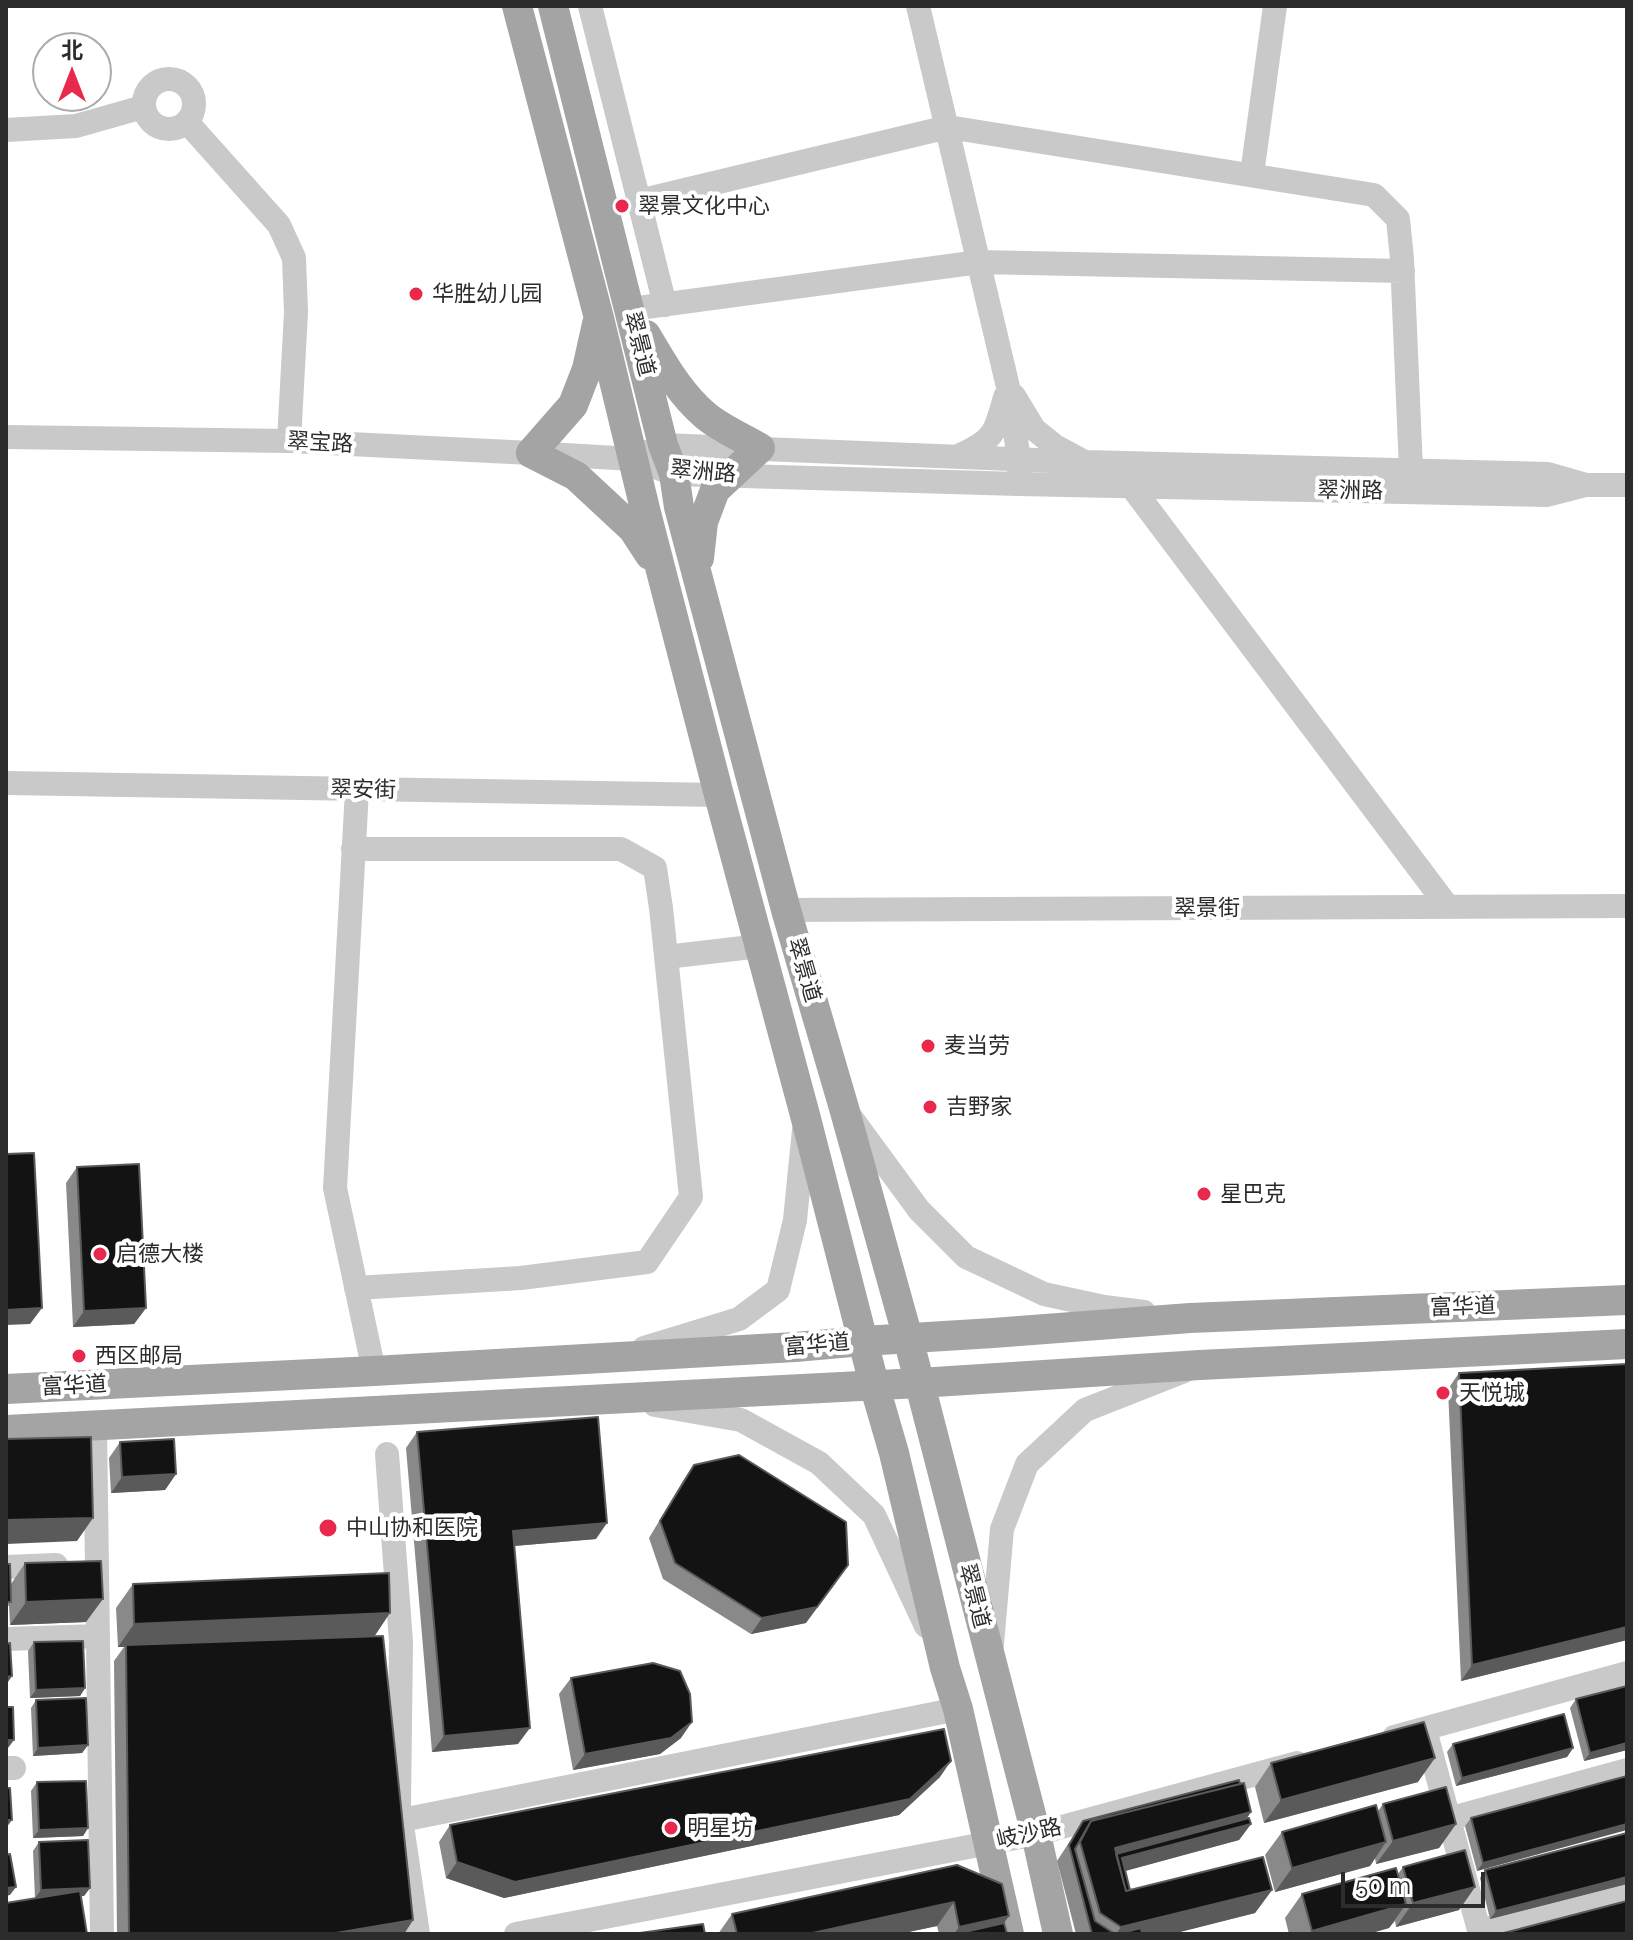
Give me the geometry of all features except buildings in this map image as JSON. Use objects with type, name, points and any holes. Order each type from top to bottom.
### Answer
[{"type":"main road","name":"翠景道","points":[[517,6],[719,795],[894,1453],[945,1668],[958,1709],[1009,1934]]},
{"type":"main road","name":"翠景道","points":[[553,6],[663,445],[674,474],[679,507],[786,910],[908,1338],[1036,1834],[1058,1934]]},
{"type":"main road","points":[[631,309],[666,369],[689,399],[709,418],[760,448],[715,490],[703,522],[697,575]]},
{"type":"main road","points":[[599,318],[587,369],[573,405],[531,453],[576,476],[633,529],[663,577]]},
{"type":"main road","name":"富华道","points":[[6,1389],[613,1358],[1190,1318],[1627,1300]]},
{"type":"main road","name":"富华道","points":[[6,1430],[1627,1344]]},
{"type":"street","points":[[590,6],[665,305]]},
{"type":"street","points":[[918,6],[1008,387],[1019,472]]},
{"type":"street","points":[[1252,174],[1275,6]]},
{"type":"street","points":[[169,79],[185,84],[194,98],[195,107],[187,122],[181,127],[165,130],[150,122],[143,107],[147,91],[153,84],[169,79]]},
{"type":"street","points":[[6,130],[76,126],[143,107]]},
{"type":"street","points":[[187,122],[279,225],[294,258],[296,312],[289,441]]},
{"type":"street","points":[[639,201],[948,127],[1374,195],[1398,219],[1411,470]]},
{"type":"street","points":[[631,309],[979,262],[1403,271]]},
{"type":"street","points":[[953,457],[982,446],[998,425],[1008,387]]},
{"type":"street","points":[[1008,387],[1034,429],[1055,446],[1086,462]]},
{"type":"street","name":"翠宝路","points":[[6,437],[289,441],[633,459]]},
{"type":"street","name":"翠洲路","points":[[633,459],[663,445],[953,457],[1019,472],[1131,486],[1547,495],[1586,485],[1627,485]]},
{"type":"street","name":"翠洲路","points":[[633,459],[674,474],[1019,472],[1086,462],[1548,474],[1586,485]]},
{"type":"street","points":[[1131,486],[1448,907]]},
{"type":"street","name":"翠安街","points":[[6,783],[719,795]]},
{"type":"street","points":[[357,790],[335,1188],[374,1371]]},
{"type":"street","points":[[353,849],[621,849],[655,868],[691,1197],[647,1262],[521,1278],[356,1288]]},
{"type":"street","name":"翠景街","points":[[786,910],[1627,906]]},
{"type":"street","points":[[666,957],[760,946]]},
{"type":"street","points":[[844,1108],[919,1210],[966,1257],[1044,1294],[1104,1307],[1190,1318]]},
{"type":"street","points":[[613,1358],[739,1319],[778,1290],[795,1220],[805,1115]]},
{"type":"street","points":[[991,1659],[1002,1529],[1027,1464],[1085,1410],[1200,1365]]},
{"type":"street","points":[[617,1398],[741,1420],[819,1463],[874,1515],[945,1668]]},
{"type":"street","points":[[95,1425],[102,1934]]},
{"type":"street","points":[[387,1454],[401,1642],[399,1805],[418,1934]]},
{"type":"street","points":[[6,1567],[97,1564]]},
{"type":"street","points":[[6,1639],[98,1636]]},
{"type":"street","points":[[1365,1744],[1627,1673]]},
{"type":"street","points":[[402,1820],[958,1709]]},
{"type":"street","points":[[1425,1728],[1479,1932],[1627,1894]]},
{"type":"street","name":"岐沙路","points":[[516,1934],[1036,1834],[1320,1757]]},
{"type":"street","points":[[1448,1819],[1627,1770]]},
{"type":"street","points":[[74,1905],[101,1901]]},
{"type":"place","name":"翠景文化中心","points":[[622,206]]},
{"type":"place","name":"华胜幼儿园","points":[[416,294]]},
{"type":"place","name":"麦当劳","points":[[928,1046]]},
{"type":"place","name":"吉野家","points":[[930,1107]]},
{"type":"place","name":"星巴克","points":[[1204,1194]]},
{"type":"place","name":"启德大楼","points":[[100,1254]]},
{"type":"place","name":"西区邮局","points":[[79,1356]]},
{"type":"place","name":"天悦城","points":[[1443,1393]]},
{"type":"place","name":"中山协和医院","points":[[328,1528]]},
{"type":"place","name":"明星坊","points":[[671,1828]]}]
